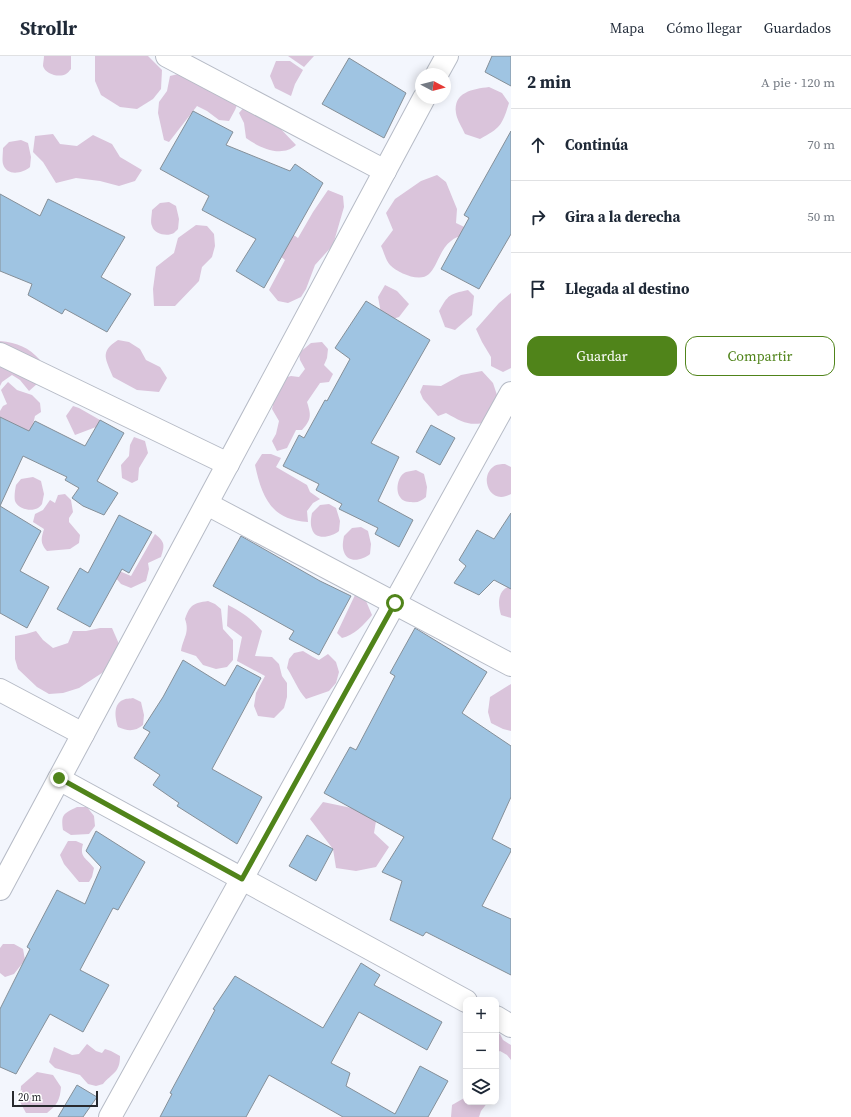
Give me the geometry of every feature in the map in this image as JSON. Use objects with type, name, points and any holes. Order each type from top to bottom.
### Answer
[{"type":"street","points":[[167,56],[385,171]]},
{"type":"street","points":[[440,68],[447,56]]},
{"type":"street","points":[[0,888],[421,104]]},
{"type":"street","points":[[0,354],[228,464]]},
{"type":"street","points":[[110,1117],[511,393]]},
{"type":"street","points":[[207,504],[511,665]]},
{"type":"street","points":[[0,690],[83,734]]},
{"type":"street","points":[[59,778],[463,999]]},
{"type":"street","points":[[499,1019],[511,1026]]},
{"type":"shaded area","points":[[44,56],[71,56],[71,69],[67,74],[60,76],[49,73],[43,66]]},
{"type":"shaded area","points":[[95,56],[148,56],[162,70],[161,89],[153,99],[137,109],[120,107],[101,95],[95,81]]},
{"type":"shaded area","points":[[288,56],[314,56],[304,67]]},
{"type":"shaded area","points":[[276,61],[290,61],[303,70],[295,84],[291,96],[275,88],[270,76]]},
{"type":"shaded area","points":[[182,73],[239,100],[229,121],[219,120],[197,106],[169,142],[164,140],[158,113],[159,102],[167,91],[170,76]]},
{"type":"shaded area","points":[[489,87],[502,93],[509,103],[502,122],[496,129],[480,139],[465,134],[458,121],[456,113],[458,100],[465,93]]},
{"type":"shaded area","points":[[256,93],[277,125],[296,145],[284,151],[278,151],[264,148],[246,138],[244,123],[239,113]]},
{"type":"shaded area","points":[[53,134],[60,144],[77,146],[93,135],[112,144],[120,157],[142,170],[135,181],[119,186],[100,181],[76,178],[56,183],[43,162],[33,152],[35,136]]},
{"type":"shaded area","points":[[21,140],[28,143],[31,157],[30,167],[15,173],[8,171],[3,164],[3,148],[9,142]]},
{"type":"shaded area","points":[[437,175],[446,182],[457,209],[456,223],[477,233],[460,236],[447,244],[432,270],[425,277],[420,278],[409,276],[403,274],[390,265],[381,246],[393,230],[386,213],[395,199],[421,181]]},
{"type":"shaded area","points":[[328,190],[343,196],[344,207],[333,245],[315,265],[306,289],[301,297],[288,303],[278,301],[269,290],[285,260],[268,246],[285,229],[298,238]]},
{"type":"shaded area","points":[[169,202],[176,206],[179,219],[178,229],[174,233],[164,235],[153,229],[151,224],[152,210],[160,203]]},
{"type":"shaded area","points":[[196,225],[207,226],[214,234],[215,246],[212,257],[202,267],[199,281],[175,306],[154,306],[153,289],[156,267],[174,253],[178,238]]},
{"type":"shaded area","points":[[385,285],[397,291],[409,304],[399,317],[390,320],[381,313],[378,297]]},
{"type":"shaded area","points":[[468,290],[474,296],[472,315],[455,330],[445,327],[439,311],[442,306],[447,298],[453,294]]},
{"type":"shaded area","points":[[511,293],[511,368],[503,372],[491,366],[491,357],[476,329],[499,303]]},
{"type":"shaded area","points":[[118,340],[129,342],[140,349],[146,360],[160,367],[167,378],[159,392],[137,390],[113,377],[106,361],[106,352],[112,344]]},
{"type":"shaded area","points":[[0,341],[22,346],[40,360],[38,383],[29,391],[20,380],[12,375],[2,382],[0,386]]},
{"type":"shaded area","points":[[322,342],[328,349],[327,358],[324,365],[333,374],[329,382],[320,383],[307,402],[310,417],[308,423],[302,430],[296,430],[287,448],[277,451],[272,441],[276,434],[279,421],[272,409],[274,400],[284,378],[291,376],[299,377],[305,369],[300,360],[299,353],[311,343]]},
{"type":"shaded area","points":[[482,371],[493,383],[500,404],[491,421],[472,424],[463,422],[446,413],[438,416],[423,399],[420,392],[423,385],[441,386],[461,375]]},
{"type":"shaded area","points":[[8,382],[17,390],[32,395],[40,403],[41,412],[35,416],[31,433],[0,468],[0,411],[3,406],[7,404],[1,390]]},
{"type":"shaded area","points":[[73,406],[100,420],[96,427],[75,435],[66,416]]},
{"type":"shaded area","points":[[134,437],[145,441],[148,453],[139,468],[138,480],[132,483],[122,478],[121,465],[129,456],[130,445]]},
{"type":"shaded area","points":[[262,454],[271,454],[281,458],[276,467],[307,485],[310,492],[320,499],[313,503],[307,511],[308,522],[285,517],[270,505],[261,487],[255,465]]},
{"type":"shaded area","points":[[505,464],[511,467],[511,494],[504,497],[492,494],[487,484],[487,478],[489,472],[494,466]]},
{"type":"shaded area","points":[[416,470],[424,474],[427,487],[426,497],[418,502],[408,502],[401,498],[398,494],[399,479],[406,472]]},
{"type":"shaded area","points":[[33,477],[41,481],[44,494],[42,504],[39,508],[32,510],[19,506],[15,501],[15,495],[16,485],[21,479]]},
{"type":"shaded area","points":[[65,494],[71,500],[73,512],[69,518],[69,522],[80,535],[79,543],[70,549],[47,551],[43,546],[42,541],[44,529],[33,522],[35,514],[43,510],[50,500],[55,503],[58,495]]},
{"type":"shaded area","points":[[329,504],[336,508],[340,521],[339,531],[324,537],[316,535],[312,529],[312,513],[320,505]]},
{"type":"shaded area","points":[[361,527],[368,531],[371,544],[370,554],[364,558],[356,560],[346,556],[344,552],[344,536],[352,528]]},
{"type":"shaded area","points":[[155,534],[161,539],[163,549],[161,557],[148,563],[149,569],[146,581],[131,588],[121,584],[115,577],[117,570],[131,576]]},
{"type":"shaded area","points":[[511,587],[511,618],[501,615],[499,607],[500,595],[504,589]]},
{"type":"shaded area","points":[[352,588],[366,601],[372,615],[362,626],[346,637],[342,638],[337,633],[355,595],[348,591]]},
{"type":"shaded area","points":[[208,601],[221,609],[223,629],[233,640],[233,660],[227,667],[216,669],[203,665],[196,656],[181,651],[187,628],[185,619],[189,611],[195,604]]},
{"type":"shaded area","points":[[228,605],[246,616],[262,631],[255,656],[272,657],[279,664],[282,676],[287,683],[287,697],[284,708],[274,718],[258,716],[254,706],[256,693],[265,676],[237,661],[242,637],[227,626]]},
{"type":"shaded area","points":[[100,628],[112,628],[119,644],[105,671],[79,688],[63,693],[49,694],[37,687],[18,669],[15,659],[15,636],[36,631],[43,640],[53,648],[68,643],[73,631],[86,631]]},
{"type":"shaded area","points":[[303,651],[319,660],[328,654],[336,662],[339,672],[336,683],[329,691],[306,699],[287,668],[289,659],[294,653]]},
{"type":"shaded area","points":[[511,684],[511,731],[491,723],[488,712],[490,697]]},
{"type":"shaded area","points":[[133,698],[141,702],[144,715],[143,725],[137,729],[131,730],[118,727],[116,720],[116,708],[124,699]]},
{"type":"shaded area","points":[[323,802],[366,811],[376,821],[374,833],[389,847],[376,867],[356,871],[336,868],[333,849],[310,819]]},
{"type":"shaded area","points":[[77,807],[87,807],[94,816],[95,826],[89,834],[71,835],[63,830],[62,821],[64,815]]},
{"type":"shaded area","points":[[68,841],[76,841],[83,844],[82,852],[84,858],[94,868],[89,882],[79,882],[64,864],[60,855]]},
{"type":"shaded area","points":[[3,944],[14,944],[23,949],[25,960],[14,974],[5,977],[0,973],[0,948]]},
{"type":"shaded area","points":[[499,1034],[503,1040],[511,1045],[511,1060],[507,1055],[499,1052]]},
{"type":"shaded area","points":[[87,1044],[96,1051],[102,1053],[105,1049],[120,1056],[119,1066],[103,1084],[96,1086],[88,1084],[80,1075],[55,1068],[49,1062],[54,1047],[72,1055],[79,1054]]},
{"type":"shaded area","points":[[37,1072],[53,1075],[61,1087],[59,1099],[56,1105],[47,1113],[26,1113],[20,1102],[21,1086]]},
{"type":"shaded area","points":[[463,1099],[463,1105],[486,1105],[479,1117],[451,1117],[452,1105]]},
{"type":"building","points":[[492,56],[511,56],[511,86],[485,72]]},
{"type":"building","points":[[349,58],[406,93],[384,138],[322,104]]},
{"type":"building","points":[[193,111],[233,132],[226,145],[290,171],[295,164],[323,183],[264,288],[236,271],[256,239],[202,210],[209,196],[160,169]]},
{"type":"building","points":[[511,131],[511,234],[479,289],[441,269],[469,218],[464,215]]},
{"type":"building","points":[[0,194],[40,216],[48,199],[125,237],[101,277],[131,294],[107,332],[65,309],[62,314],[28,295],[32,284],[0,271]]},
{"type":"building","points":[[366,301],[430,340],[371,443],[399,457],[378,501],[413,520],[399,547],[375,534],[378,528],[339,509],[342,504],[316,490],[319,484],[283,466],[299,435],[304,438],[325,400],[327,401],[350,359],[335,348]]},
{"type":"building","points":[[0,417],[29,431],[35,421],[85,446],[100,420],[124,433],[97,481],[118,493],[104,515],[83,506],[72,498],[79,488],[65,480],[67,477],[23,456],[0,506]]},
{"type":"building","points":[[431,425],[455,438],[440,465],[416,452]]},
{"type":"building","points":[[0,506],[41,531],[20,571],[49,587],[27,628],[0,613]]},
{"type":"building","points":[[511,513],[511,589],[494,580],[479,595],[454,583],[466,566],[459,560],[477,530],[494,539]]},
{"type":"building","points":[[119,515],[152,532],[129,573],[122,569],[90,627],[57,609],[80,568],[88,573]]},
{"type":"building","points":[[241,536],[320,581],[351,596],[319,655],[289,639],[294,631],[213,586]]},
{"type":"building","points":[[415,628],[487,672],[462,713],[511,746],[511,797],[492,839],[511,849],[511,851],[482,906],[511,919],[511,975],[426,932],[423,936],[390,920],[402,881],[382,872],[404,837],[324,793],[350,747],[356,750],[395,676],[390,673]]},
{"type":"building","points":[[183,660],[225,686],[237,665],[261,678],[212,769],[262,797],[237,844],[177,806],[179,803],[153,785],[160,775],[134,758],[150,732],[143,728],[163,697]]},
{"type":"building","points":[[96,831],[145,862],[118,910],[113,908],[80,970],[109,985],[83,1032],[50,1014],[16,1074],[0,1067],[0,1009],[30,949],[27,947],[57,890],[85,904],[101,867],[86,851]]},
{"type":"building","points":[[307,835],[333,849],[316,881],[289,866]]},
{"type":"building","points":[[361,963],[380,975],[374,985],[442,1022],[427,1050],[359,1012],[331,1063],[350,1073],[346,1086],[395,1114],[420,1066],[448,1081],[428,1117],[343,1117],[269,1075],[246,1117],[160,1117],[172,1094],[170,1093],[215,1010],[213,1009],[235,976],[323,1028]]},
{"type":"building","points":[[77,1085],[97,1097],[83,1117],[58,1117]]},
{"type":"route","points":[[59,778],[242,879],[395,603]]}]
